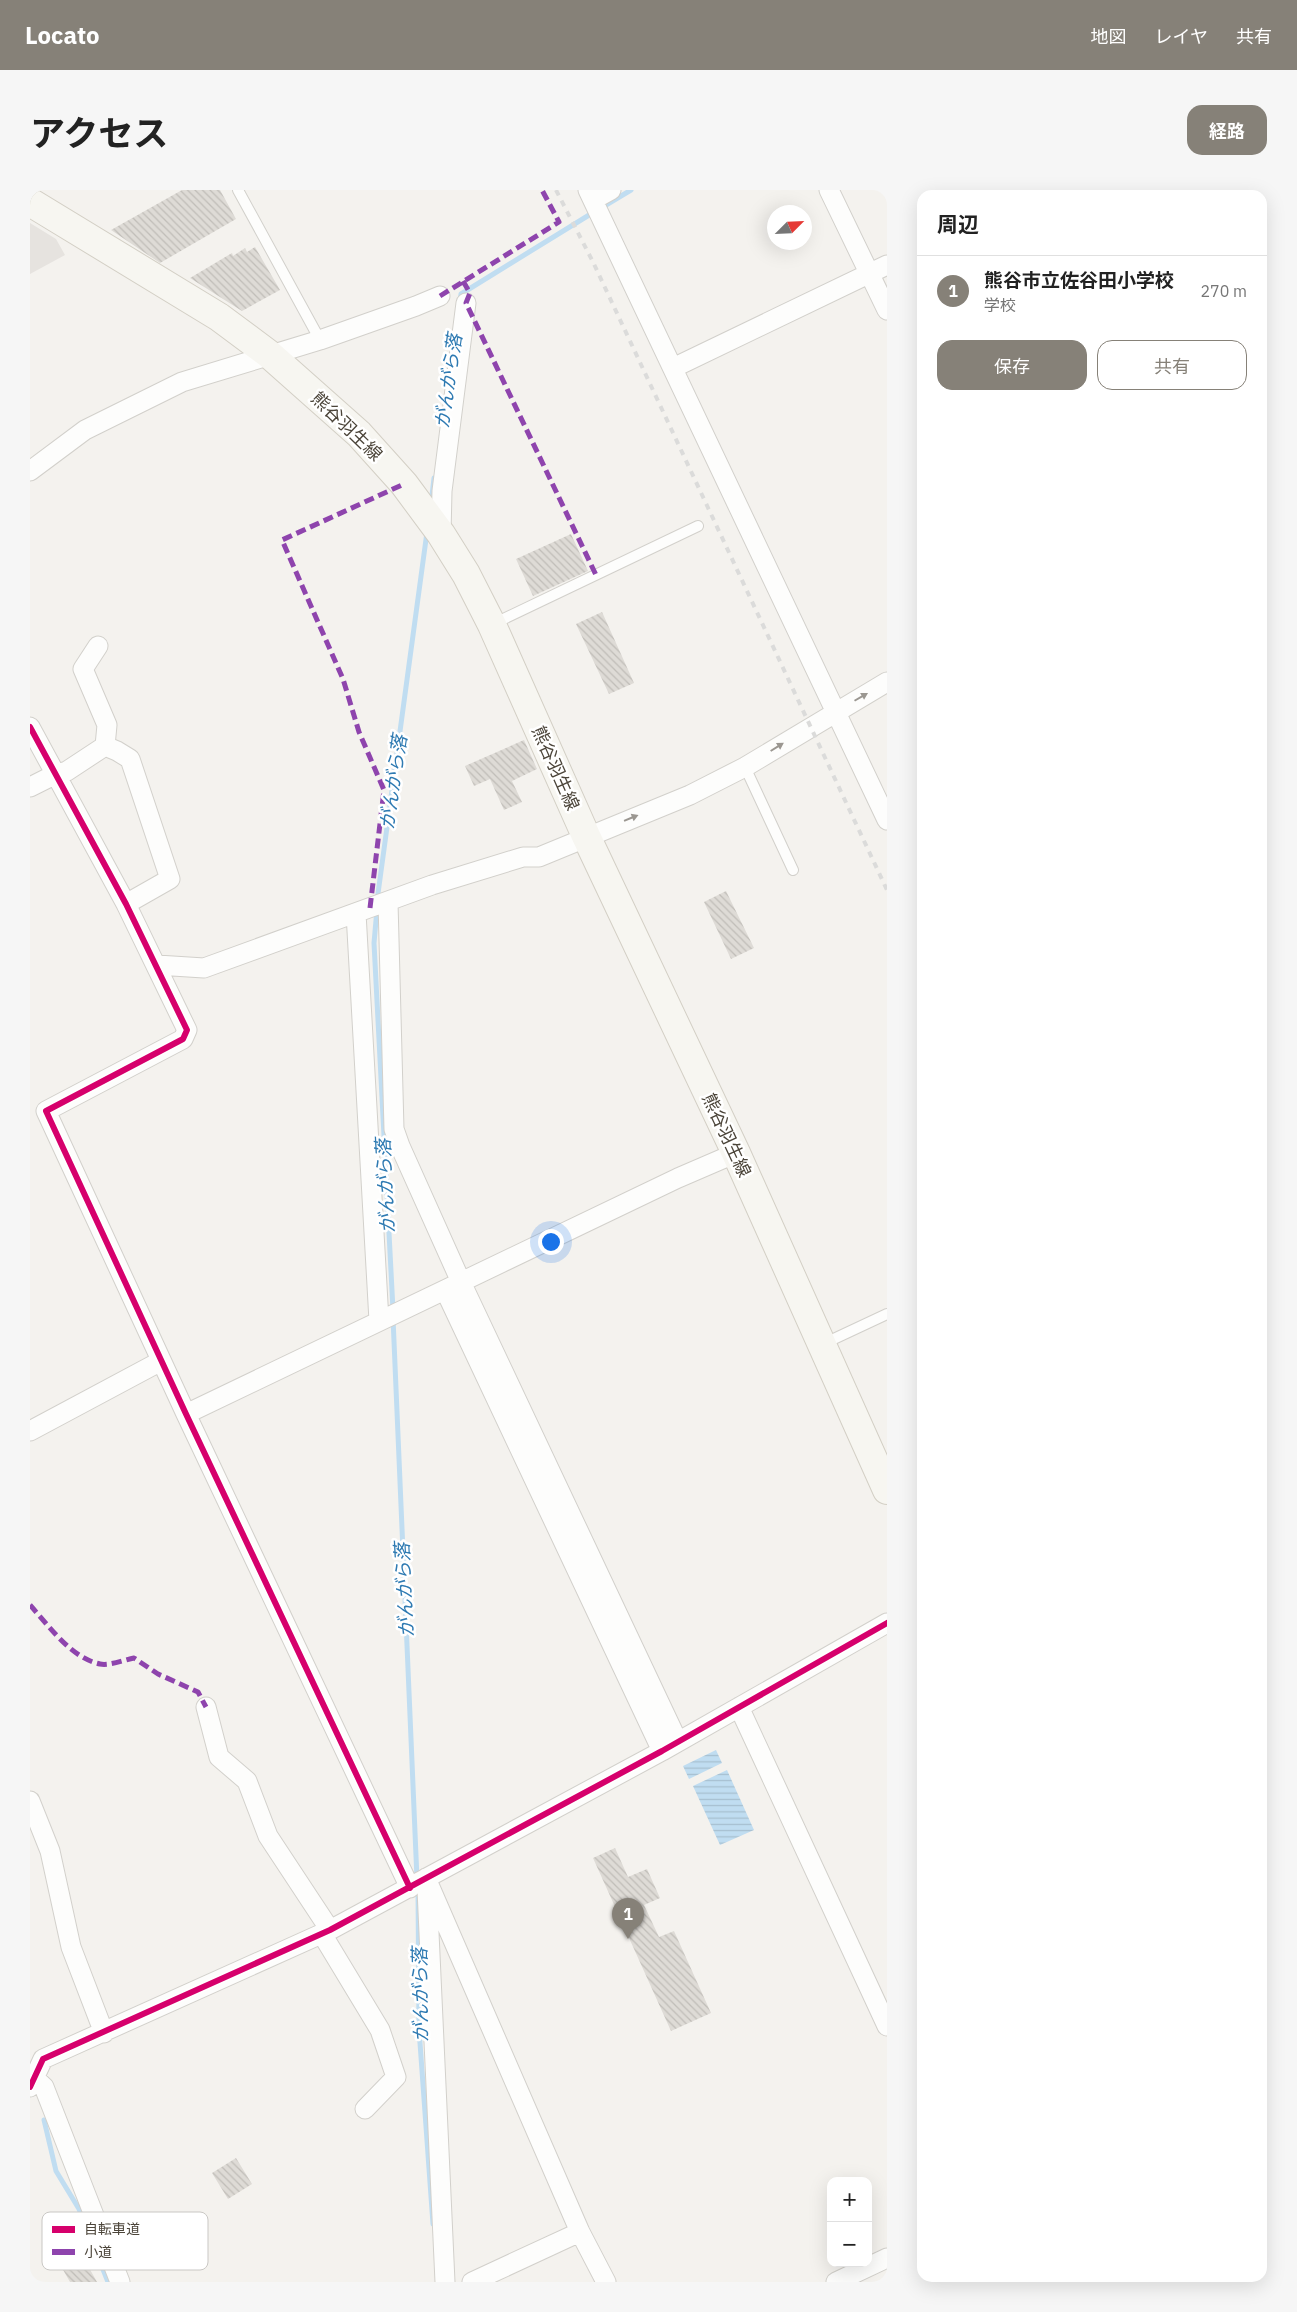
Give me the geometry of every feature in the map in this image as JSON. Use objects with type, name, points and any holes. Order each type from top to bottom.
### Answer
[{"type":"main road","name":"熊谷羽生線","points":[[30,202],[219,317],[270,355],[359,434],[404,484],[439,531],[466,574],[492,625],[586,836],[736,1153],[887,1490]]},
{"type":"street","points":[[30,193],[36,190]]},
{"type":"street","points":[[611,190],[595,202],[887,820]]},
{"type":"street","points":[[829,190],[887,310]]},
{"type":"street","points":[[673,368],[887,265]]},
{"type":"street","points":[[30,472],[85,430],[182,382],[320,340],[440,296]]},
{"type":"street","points":[[439,531],[442,491],[466,303]]},
{"type":"street","points":[[98,646],[83,669],[107,725],[106,746]]},
{"type":"street","points":[[157,965],[204,968],[432,886],[523,857],[540,858],[586,836],[690,795],[745,767],[835,711],[887,682]]},
{"type":"street","points":[[30,727],[54,775],[126,904],[187,1030],[183,1039],[46,1111],[186,1414],[418,1883],[580,2232],[606,2282]]},
{"type":"street","points":[[30,787],[67,771],[106,746]]},
{"type":"street","points":[[106,746],[130,759],[170,879],[126,904]]},
{"type":"street","points":[[371,908],[394,1129],[453,1286],[662,1751]]},
{"type":"street","points":[[371,908],[371,1132],[381,1320]]},
{"type":"street","points":[[371,1132],[394,1129]]},
{"type":"street","points":[[186,1414],[678,1178],[736,1153]]},
{"type":"street","points":[[453,1286],[678,1742]]},
{"type":"street","points":[[30,1431],[161,1361]]},
{"type":"street","points":[[93,2212],[44,2087],[31,2079],[43,2059],[326,1932],[662,1751],[887,1623]]},
{"type":"street","points":[[206,1707],[219,1757],[247,1781],[268,1836],[326,1932],[380,2030],[396,2077],[365,2110]]},
{"type":"street","points":[[739,1707],[887,2026]]},
{"type":"street","points":[[30,1801],[50,1852],[71,1947],[104,2033]]},
{"type":"street","points":[[418,1883],[445,2282]]},
{"type":"street","points":[[472,2282],[580,2232]]},
{"type":"street","points":[[836,2282],[887,2258]]},
{"type":"street","points":[[115,2270],[120,2282]]},
{"type":"lane","points":[[238,190],[320,340]]},
{"type":"lane","points":[[492,625],[698,526]]},
{"type":"lane","points":[[745,767],[793,870]]},
{"type":"lane","points":[[822,1344],[887,1314]]},
{"type":"shaded area","points":[[30,223],[56,239],[65,255],[30,274]]},
{"type":"water","points":[[716,1750],[722,1763],[689,1779],[683,1766]]},
{"type":"water","points":[[727,1770],[754,1830],[720,1845],[693,1786]]},
{"type":"building","points":[[182,190],[220,190],[236,219],[160,263],[111,230]]},
{"type":"building","points":[[255,247],[280,290],[242,311],[190,278],[232,253],[233,256],[245,248],[247,252]]},
{"type":"building","points":[[571,534],[588,571],[533,596],[516,559]]},
{"type":"building","points":[[602,612],[634,683],[609,694],[576,624]]},
{"type":"building","points":[[524,740],[537,769],[512,781],[522,802],[504,810],[490,779],[474,786],[465,766]]},
{"type":"building","points":[[726,891],[754,948],[731,959],[704,902]]},
{"type":"building","points":[[615,1848],[628,1877],[647,1869],[660,1898],[644,1905],[659,1937],[674,1931],[711,2013],[671,2031],[593,1858]]},
{"type":"building","points":[[236,2158],[252,2184],[228,2199],[212,2173]]},
{"type":"building","points":[[63,2270],[90,2270],[97,2282],[70,2282]]},
{"type":"waterway","name":"がんがら落","points":[[601,208],[631,190]]},
{"type":"waterway","name":"がんがら落","points":[[460,301],[461,294],[594,212]]},
{"type":"waterway","name":"がんがら落","points":[[431,504],[434,478]]},
{"type":"waterway","name":"がんがら落","points":[[377,901],[427,532]]},
{"type":"waterway","name":"がんがら落","points":[[377,909],[374,943],[393,1310]]},
{"type":"waterway","name":"がんがら落","points":[[393,1318],[417,1879]]},
{"type":"waterway","name":"がんがら落","points":[[418,1888],[419,2029],[433,2224]]},
{"type":"waterway","points":[[44,2120],[56,2171],[80,2212]]},
{"type":"waterway","points":[[103,2270],[108,2282]]},
{"type":"railway","points":[[556,190],[593,262],[887,890]]},
{"type":"marked path","points":[[440,296],[559,222],[542,190]]},
{"type":"marked path","points":[[463,281],[470,293],[466,303],[596,575]]},
{"type":"marked path","points":[[370,908],[384,790],[359,732],[343,679],[282,540],[404,484]]},
{"type":"marked path","points":[[30,1605],[61,1640],[89,1661],[100,1664],[112,1664],[134,1658],[158,1674],[198,1692],[206,1707]]},
{"type":"cycle path","points":[[30,727],[126,904],[187,1030],[183,1039],[46,1111],[186,1414],[410,1888]]},
{"type":"cycle path","points":[[30,2087],[43,2059],[330,1930],[662,1751],[887,1623]]},
{"type":"place","name":"熊谷市立佐谷田小学校","points":[[628,1939]]}]
